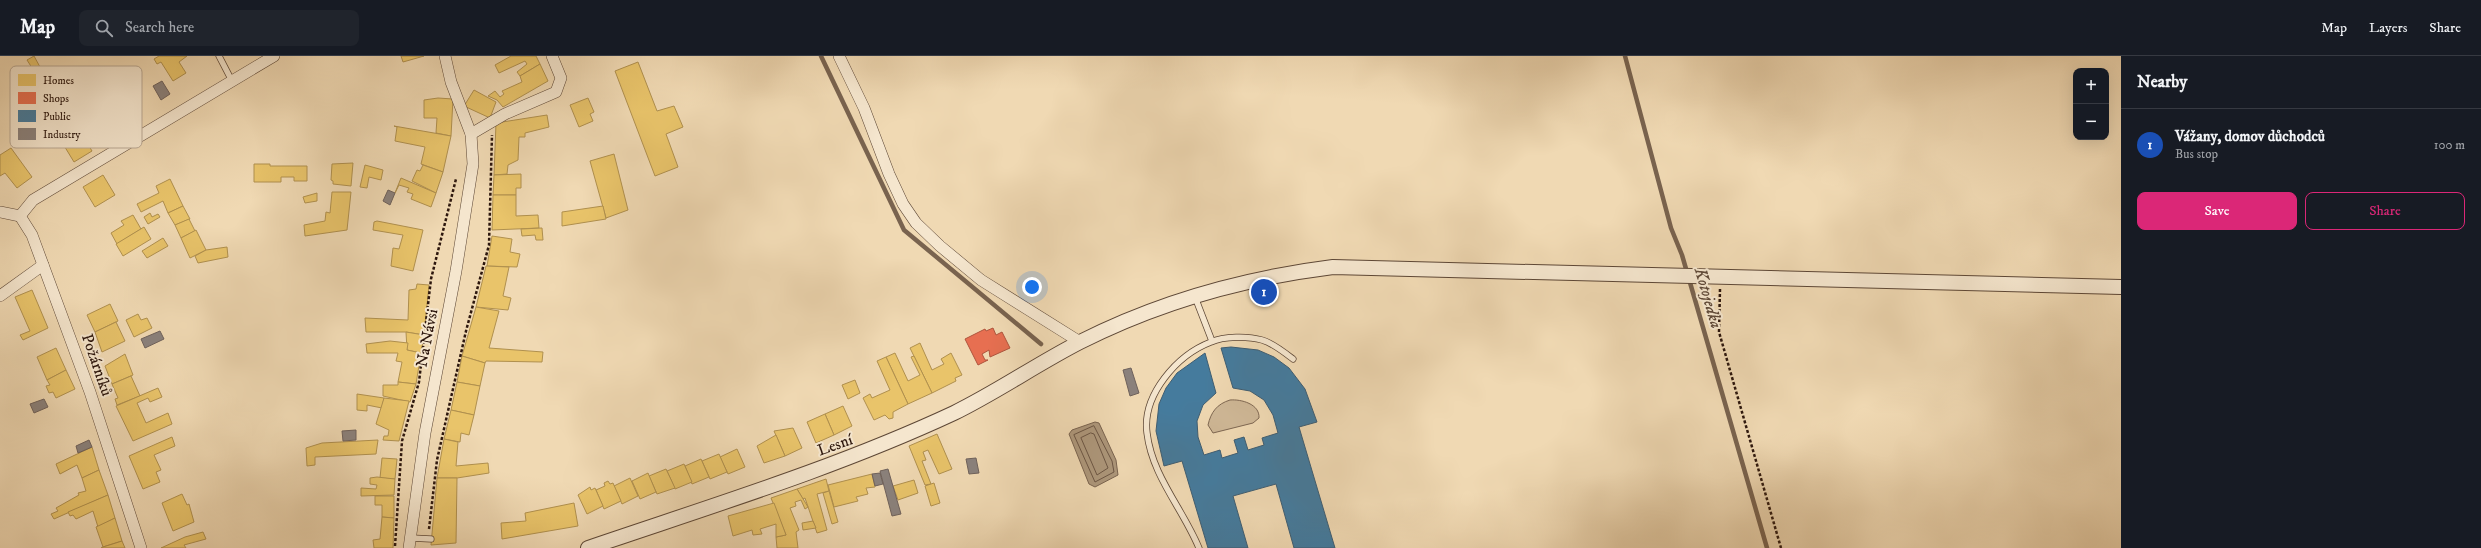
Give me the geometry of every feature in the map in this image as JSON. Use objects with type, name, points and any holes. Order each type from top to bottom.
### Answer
[{"type":"street","points":[[142,135],[274,56]]},
{"type":"street","name":"Na Návsi","points":[[410,543],[425,433],[456,271],[473,164],[471,134],[451,82],[445,56]]},
{"type":"street","points":[[471,134],[493,121],[556,92],[561,78],[552,56]]},
{"type":"street","points":[[839,56],[864,108],[888,174],[903,204],[916,223],[940,246],[981,280],[1080,342]]},
{"type":"street","points":[[0,212],[20,216],[33,200],[121,148]]},
{"type":"street","name":"Požárníků","points":[[20,216],[32,235],[90,392],[141,548]]},
{"type":"street","points":[[0,296],[43,266]]},
{"type":"street","name":"Lesní","points":[[588,548],[856,456],[955,412],[1080,342],[1158,307],[1194,295],[1299,271],[1333,267],[2121,287]]},
{"type":"lane","points":[[219,56],[232,82]]},
{"type":"lane","points":[[1194,295],[1212,341]]},
{"type":"lane","points":[[1199,548],[1155,464],[1146,432],[1148,405],[1162,382],[1179,362],[1212,341],[1237,338],[1262,340],[1293,359]]},
{"type":"lane","points":[[410,543],[430,539]]},
{"type":"path","points":[[430,539],[437,460],[489,245],[493,121]]},
{"type":"path","points":[[395,548],[402,441],[419,382],[431,280],[458,172]]},
{"type":"path","points":[[1718,277],[1719,332],[1781,548]]},
{"type":"shaded area","points":[[1230,400],[1239,400],[1249,403],[1256,409],[1259,418],[1253,423],[1213,433],[1208,425],[1211,416],[1218,406]]},
{"type":"water","points":[[1095,422],[1099,423],[1116,460],[1118,475],[1095,487],[1089,484],[1069,434],[1072,430]]},
{"type":"building: Homes","points":[[34,56],[39,66],[31,66],[27,60]]},
{"type":"building: Homes","points":[[159,56],[187,56],[179,62],[186,73],[173,81],[161,62],[157,64],[154,59]]},
{"type":"building: Homes","points":[[401,56],[424,56],[403,62]]},
{"type":"building: Homes","points":[[511,56],[536,56],[540,64],[520,76],[517,72],[527,64],[525,61],[499,73],[495,65]]},
{"type":"building: Homes","points":[[638,62],[657,111],[674,106],[683,127],[666,134],[678,167],[655,176],[615,71]]},
{"type":"building: Homes","points":[[540,64],[548,81],[503,107],[497,100],[488,96],[495,91],[500,97],[504,94],[502,91],[522,82],[520,76]]},
{"type":"building: Homes","points":[[474,90],[496,102],[490,118],[464,106]]},
{"type":"building: Homes","points":[[438,98],[453,99],[451,136],[436,133],[437,118],[424,118],[424,100]]},
{"type":"building: Homes","points":[[588,98],[594,112],[590,114],[593,121],[579,127],[570,105]]},
{"type":"building: Homes","points":[[547,115],[549,127],[525,133],[525,137],[519,137],[518,160],[508,165],[507,174],[494,175],[496,123]]},
{"type":"building: Homes","points":[[394,126],[451,136],[443,172],[421,164],[425,147],[395,141],[397,127]]},
{"type":"building: Homes","points":[[11,148],[32,177],[17,188],[5,173],[0,176],[0,155]]},
{"type":"building: Homes","points":[[65,148],[90,148],[92,151],[74,162]]},
{"type":"building: Homes","points":[[614,154],[628,210],[606,218],[590,161]]},
{"type":"building: Homes","points":[[353,163],[351,186],[333,184],[333,181],[331,180],[332,164]]},
{"type":"building: Homes","points":[[254,164],[270,164],[270,166],[307,166],[307,181],[294,181],[294,177],[281,177],[281,182],[254,182]]},
{"type":"building: Homes","points":[[365,165],[383,170],[381,180],[369,177],[367,188],[360,187]]},
{"type":"building: Homes","points":[[423,165],[443,172],[436,193],[412,181],[417,170],[420,171]]},
{"type":"building: Homes","points":[[521,174],[521,188],[516,188],[516,195],[493,195],[494,175]]},
{"type":"building: Homes","points":[[103,175],[115,195],[95,207],[83,187]]},
{"type":"building: Homes","points":[[401,178],[436,193],[431,207],[411,199],[413,194],[407,192],[409,188],[399,185],[395,193]]},
{"type":"building: Homes","points":[[170,179],[183,206],[168,213],[163,201],[141,212],[137,204],[159,193],[156,186]]},
{"type":"building: Homes","points":[[332,192],[351,192],[347,230],[305,236],[304,225],[325,221],[326,212],[330,213]]},
{"type":"building: Homes","points":[[317,193],[317,201],[305,203],[303,197]]},
{"type":"building: Homes","points":[[493,195],[516,195],[516,216],[538,215],[539,228],[492,230]]},
{"type":"building: Homes","points":[[183,206],[190,219],[175,225],[168,213]]},
{"type":"building: Homes","points":[[603,206],[606,219],[562,226],[562,212]]},
{"type":"building: Homes","points":[[150,213],[152,217],[158,214],[160,217],[148,224],[144,217]]},
{"type":"building: Homes","points":[[133,215],[141,229],[117,244],[111,233],[124,225],[121,221]]},
{"type":"building: Homes","points":[[189,219],[195,231],[181,238],[175,225]]},
{"type":"building: Homes","points":[[377,221],[423,230],[413,271],[391,266],[393,248],[399,249],[403,235],[373,230],[374,222]]},
{"type":"building: Homes","points":[[144,227],[151,239],[123,256],[116,244]]},
{"type":"building: Homes","points":[[542,228],[543,240],[536,240],[535,235],[522,236],[521,229]]},
{"type":"building: Homes","points":[[196,230],[206,250],[190,258],[181,238]]},
{"type":"building: Homes","points":[[492,236],[512,239],[510,252],[520,254],[517,267],[487,266]]},
{"type":"building: Homes","points":[[163,238],[168,246],[147,258],[142,251]]},
{"type":"building: Homes","points":[[227,247],[228,257],[198,263],[195,256],[206,250]]},
{"type":"building: Homes","points":[[486,266],[509,267],[503,296],[511,298],[508,310],[476,307]]},
{"type":"building: Homes","points":[[417,284],[429,285],[424,335],[406,332],[366,332],[365,318],[408,320],[409,290],[416,289]]},
{"type":"building: Homes","points":[[32,290],[48,328],[23,340],[20,335],[30,331],[15,297]]},
{"type":"building: Homes","points":[[110,304],[118,321],[95,332],[87,315]]},
{"type":"building: Homes","points":[[476,307],[499,311],[489,348],[543,352],[542,362],[486,361],[485,363],[462,356]]},
{"type":"building: Homes","points":[[138,314],[141,320],[147,318],[152,328],[134,337],[126,320]]},
{"type":"building: Homes","points":[[116,322],[125,341],[102,352],[95,332]]},
{"type":"building: Homes","points":[[406,332],[424,335],[421,353],[407,350]]},
{"type":"building: Homes","points":[[390,341],[408,343],[407,350],[421,353],[416,384],[398,382],[402,362],[396,361],[398,353],[367,353],[366,344]]},
{"type":"building: Homes","points":[[920,343],[932,370],[944,364],[941,359],[951,353],[962,375],[955,378],[956,381],[932,393],[910,348]]},
{"type":"building: Homes","points":[[56,348],[66,370],[47,380],[37,357]]},
{"type":"building: Homes","points":[[895,353],[908,381],[920,375],[911,357],[914,356],[932,393],[908,404],[886,357]]},
{"type":"building: Homes","points":[[125,354],[133,375],[112,384],[105,366]]},
{"type":"building: Homes","points":[[462,356],[485,363],[480,386],[457,382]]},
{"type":"building: Homes","points":[[886,357],[908,404],[893,412],[893,418],[889,419],[885,415],[874,420],[863,398],[870,394],[872,398],[890,390],[877,361]]},
{"type":"building: Homes","points":[[66,370],[75,389],[56,398],[53,392],[49,393],[46,386],[50,385],[47,380]]},
{"type":"building: Homes","points":[[131,376],[140,396],[117,405],[115,399],[118,398],[112,384]]},
{"type":"building: Homes","points":[[855,380],[860,393],[848,399],[842,385]]},
{"type":"building: Homes","points":[[398,382],[416,384],[410,402],[383,396],[383,385],[398,385]]},
{"type":"building: Homes","points":[[457,382],[480,386],[474,415],[451,410]]},
{"type":"building: Homes","points":[[158,388],[162,397],[150,402],[148,398],[137,403],[146,423],[168,413],[172,424],[133,441],[116,406]]},
{"type":"building: Homes","points":[[357,394],[384,398],[382,408],[367,405],[367,411],[357,410]]},
{"type":"building: Homes","points":[[384,398],[409,401],[399,441],[383,440],[384,436],[388,436],[389,430],[376,424]]},
{"type":"building: Homes","points":[[843,406],[852,426],[834,435],[825,414]]},
{"type":"building: Homes","points":[[451,410],[474,415],[469,435],[461,433],[460,442],[444,439]]},
{"type":"building: Homes","points":[[825,414],[834,435],[816,443],[807,422]]},
{"type":"building: Homes","points":[[793,428],[802,448],[785,456],[774,431]]},
{"type":"building: Homes","points":[[937,434],[952,469],[939,474],[928,450],[923,452],[926,460],[922,461],[931,484],[925,485],[909,446]]},
{"type":"building: Homes","points":[[776,435],[785,456],[764,463],[757,446]]},
{"type":"building: Homes","points":[[172,437],[175,446],[154,455],[161,470],[156,472],[160,482],[143,489],[129,456]]},
{"type":"building: Homes","points":[[444,439],[458,442],[456,466],[488,463],[489,473],[457,478],[437,478]]},
{"type":"building: Homes","points":[[378,440],[376,454],[315,457],[315,465],[307,466],[306,448],[322,443]]},
{"type":"building: Homes","points":[[92,447],[99,470],[82,478],[77,465],[60,474],[56,464]]},
{"type":"building: Homes","points":[[737,449],[745,467],[728,474],[720,457]]},
{"type":"building: Homes","points":[[719,454],[727,472],[710,479],[702,461]]},
{"type":"building: Homes","points":[[382,458],[397,459],[395,479],[380,478]]},
{"type":"building: Homes","points":[[701,459],[709,477],[692,484],[685,466]]},
{"type":"building: Homes","points":[[684,464],[692,482],[675,489],[667,471]]},
{"type":"building: Homes","points":[[666,469],[675,488],[657,494],[649,476]]},
{"type":"building: Homes","points":[[99,470],[108,495],[54,519],[51,514],[58,511],[56,508],[79,495],[78,493],[86,491],[82,478]]},
{"type":"building: Homes","points":[[648,473],[656,492],[640,499],[632,481]]},
{"type":"building: Homes","points":[[872,474],[875,487],[866,488],[868,494],[856,497],[858,501],[834,507],[828,485]]},
{"type":"building: Homes","points":[[377,477],[395,479],[394,495],[361,496],[361,488],[376,489],[377,485],[370,484],[370,478]]},
{"type":"building: Homes","points":[[437,478],[457,478],[456,543],[431,545]]},
{"type":"building: Homes","points":[[630,478],[638,496],[622,504],[614,486]]},
{"type":"building: Homes","points":[[826,479],[829,491],[817,494],[827,530],[817,533],[805,498],[803,499],[797,489]]},
{"type":"building: Homes","points":[[914,480],[918,493],[898,500],[893,486]]},
{"type":"building: Homes","points":[[608,481],[610,484],[613,483],[621,501],[604,509],[596,490],[605,486],[604,483]]},
{"type":"building: Homes","points":[[934,483],[940,503],[931,506],[925,486]]},
{"type":"building: Homes","points":[[590,487],[591,490],[595,488],[603,506],[587,514],[578,495]]},
{"type":"building: Homes","points":[[797,489],[808,507],[805,509],[801,500],[795,502],[796,506],[790,508],[799,530],[796,532],[798,548],[777,548],[776,537],[786,535],[771,498]]},
{"type":"building: Homes","points":[[829,491],[838,522],[832,524],[823,493]]},
{"type":"building: Homes","points":[[182,494],[187,505],[189,504],[194,522],[173,531],[162,503]]},
{"type":"building: Homes","points":[[108,495],[115,518],[98,527],[93,511],[76,519],[73,515],[70,516],[68,512]]},
{"type":"building: Homes","points":[[375,496],[394,496],[394,518],[382,517],[382,505],[375,505]]},
{"type":"building: Homes","points":[[574,503],[578,526],[502,539],[501,523],[526,521],[525,513]]},
{"type":"building: Homes","points":[[774,503],[786,535],[776,537],[776,524],[760,529],[762,534],[753,535],[752,530],[733,536],[728,516]]},
{"type":"building: Homes","points":[[382,517],[394,518],[393,548],[374,548],[373,540],[380,539]]},
{"type":"building: Homes","points":[[115,518],[122,541],[103,547],[96,527]]},
{"type":"building: Homes","points":[[813,521],[816,528],[803,530],[802,523]]},
{"type":"building: Homes","points":[[203,532],[206,539],[184,545],[186,548],[161,548],[185,537]]},
{"type":"building: Homes","points":[[122,541],[125,548],[101,548],[103,547]]},
{"type":"building: Shops","points":[[993,328],[996,335],[1002,332],[1010,348],[990,357],[989,350],[982,354],[985,360],[988,360],[978,365],[965,339],[985,329],[986,331]]},
{"type":"building: Public","points":[[1231,347],[1258,350],[1274,357],[1289,368],[1305,389],[1317,422],[1299,427],[1335,548],[1294,548],[1276,484],[1233,496],[1248,548],[1208,548],[1182,461],[1164,466],[1156,431],[1159,404],[1166,388],[1177,373],[1205,353],[1216,393],[1203,405],[1197,421],[1198,437],[1204,455],[1220,450],[1222,458],[1238,453],[1234,440],[1244,437],[1248,450],[1264,445],[1262,438],[1278,433],[1273,415],[1264,400],[1250,391],[1233,388],[1221,348]]},
{"type":"building: Industry","points":[[162,81],[170,94],[161,100],[153,86]]},
{"type":"building: Industry","points":[[388,190],[395,193],[390,205],[383,201]]},
{"type":"building: Industry","points":[[160,331],[164,339],[145,348],[141,339]]},
{"type":"building: Industry","points":[[1131,368],[1139,393],[1130,396],[1123,370]]},
{"type":"building: Industry","points":[[44,399],[48,407],[34,413],[30,404]]},
{"type":"building: Industry","points":[[356,430],[356,440],[343,441],[342,431]]},
{"type":"building: Industry","points":[[89,440],[92,447],[78,453],[76,446]]},
{"type":"building: Industry","points":[[976,458],[979,473],[969,474],[966,459]]},
{"type":"building: Industry","points":[[888,469],[901,514],[892,516],[880,471]]},
{"type":"building: Industry","points":[[880,473],[883,484],[875,486],[872,474]]},
{"type":"waterway","points":[[821,56],[904,230],[1041,344]]},
{"type":"waterway","name":"Kotojedka","points":[[1625,56],[1671,228],[1682,255],[1767,548]]},
{"type":"place","name":"Vážany, domov důchodců","points":[[1264,292]]}]
